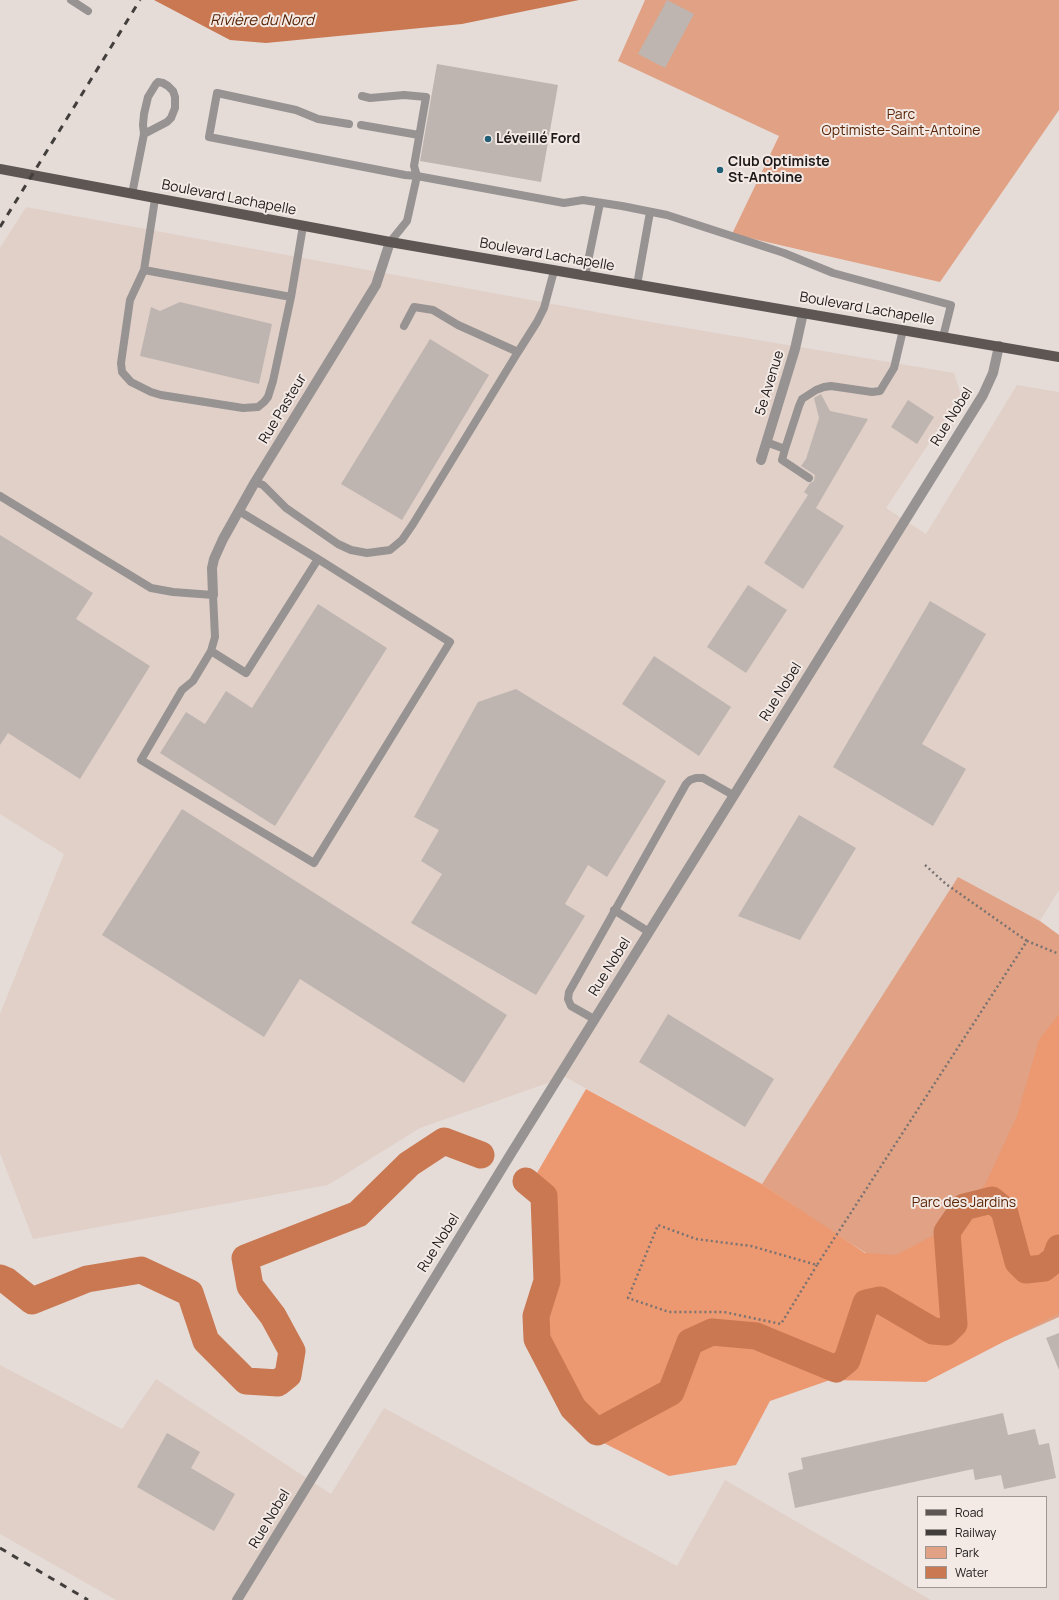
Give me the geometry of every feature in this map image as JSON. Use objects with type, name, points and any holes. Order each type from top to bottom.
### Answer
[{"type":"main road","name":"Boulevard Lachapelle","points":[[0,169],[390,242],[1059,357]]},
{"type":"street","name":"Rue Pasteur","points":[[213,594],[212,578],[214,559],[223,540],[255,482],[376,285],[390,242]]},
{"type":"street","name":"5e Avenue","points":[[761,460],[795,349],[803,313]]},
{"type":"street","name":"Rue Nobel","points":[[237,1600],[594,1019],[983,395],[993,373],[999,346]]},
{"type":"lane","points":[[71,0],[88,11]]},
{"type":"lane","points":[[132,194],[144,134],[144,114],[148,97],[158,82],[163,83],[168,86],[175,97],[175,108],[167,122],[144,134]]},
{"type":"lane","points":[[348,124],[318,119],[296,110],[217,93],[209,137],[405,175],[564,202],[584,200],[667,215],[784,253],[834,274],[951,305],[943,337]]},
{"type":"lane","points":[[362,96],[370,98],[404,95],[426,97],[414,166],[417,176],[407,221],[390,242]]},
{"type":"lane","points":[[361,125],[419,136]]},
{"type":"lane","points":[[156,198],[144,270],[130,300],[121,363],[122,372],[131,382],[151,392],[161,395],[243,408],[258,407],[264,402],[268,397],[273,381],[291,297],[303,226]]},
{"type":"lane","points":[[585,276],[600,203]]},
{"type":"lane","points":[[637,285],[650,212]]},
{"type":"lane","points":[[144,270],[291,297]]},
{"type":"lane","points":[[255,482],[263,485],[286,508],[338,544],[351,550],[367,553],[390,550],[402,540],[413,524],[537,322],[544,308],[554,271]]},
{"type":"lane","points":[[404,326],[414,307],[433,310],[458,324],[518,352]]},
{"type":"lane","points":[[809,478],[782,460],[802,399],[824,387],[831,386],[872,392],[880,391],[894,368],[903,330]]},
{"type":"lane","points":[[766,442],[785,449]]},
{"type":"lane","points":[[0,496],[151,588],[173,592],[213,594],[214,637],[211,651],[193,681],[182,690],[141,760],[314,863],[450,642],[239,511]]},
{"type":"lane","points":[[211,651],[246,673],[318,559]]},
{"type":"lane","points":[[594,1019],[571,1006],[568,999],[569,992],[686,784],[690,780],[703,778],[733,795]]},
{"type":"lane","points":[[614,910],[649,932]]},
{"type":"path","points":[[925,865],[946,884],[1027,941],[1059,954]]},
{"type":"path","points":[[817,1265],[751,1246],[696,1239],[658,1225],[628,1298],[669,1312],[724,1312],[781,1324],[817,1265],[1027,941]]},
{"type":"shaded area","points":[[26,207],[645,321],[954,373],[961,395],[886,508],[926,534],[1017,385],[1059,392],[1059,890],[1040,921],[958,878],[762,1184],[565,1077],[420,1128],[328,1185],[33,1239],[0,1153],[0,1014],[64,854],[0,814],[0,248]]},
{"type":"shaded area","points":[[1059,1014],[1059,1313],[926,1382],[830,1380],[770,1401],[736,1465],[669,1476],[590,1436],[556,1383],[543,1347],[543,1297],[555,1276],[534,1178],[586,1089],[762,1184],[865,1253],[896,1255],[942,1231],[985,1185],[1017,1116],[1039,1040]]},
{"type":"shaded area","points":[[0,1365],[122,1429],[156,1379],[331,1494],[384,1408],[677,1566],[725,1480],[931,1600],[116,1600],[0,1534]]},
{"type":"green space","name":"Parc Optimiste-Saint-Antoine","points":[[645,0],[1059,0],[1059,110],[940,282],[732,234],[779,136],[618,61]]},
{"type":"green space","name":"Parc des Jardins","points":[[958,877],[1040,921],[1059,935],[1059,1317],[1005,1341],[831,1231],[762,1184]]},
{"type":"water","name":"Rivière du Nord","points":[[154,0],[579,0],[462,24],[266,43],[230,40]]},
{"type":"building","points":[[667,0],[694,14],[665,68],[638,54]]},
{"type":"building","points":[[437,64],[558,85],[541,182],[420,161]]},
{"type":"building","points":[[180,302],[272,324],[259,384],[140,356],[151,307],[160,311]]},
{"type":"building","points":[[430,339],[489,375],[402,520],[341,484]]},
{"type":"building","points":[[821,394],[830,411],[868,419],[816,508],[844,526],[803,589],[764,563],[808,495],[804,492],[810,483],[814,481],[815,475],[801,466],[806,459],[819,418],[814,398]]},
{"type":"building","points":[[908,400],[934,417],[917,444],[891,427]]},
{"type":"building","points":[[0,535],[93,593],[76,619],[150,666],[80,779],[8,733],[0,745]]},
{"type":"building","points":[[748,585],[787,610],[746,673],[707,647]]},
{"type":"building","points":[[930,601],[986,634],[922,744],[966,769],[933,826],[833,767]]},
{"type":"building","points":[[318,604],[387,648],[275,826],[160,753],[186,712],[205,724],[226,691],[252,708]]},
{"type":"building","points":[[654,656],[731,707],[699,756],[622,704]]},
{"type":"building","points":[[516,689],[666,781],[607,877],[588,865],[565,904],[585,916],[536,995],[411,923],[442,874],[421,861],[439,830],[414,817],[478,702]]},
{"type":"building","points":[[182,809],[507,1015],[464,1083],[300,979],[264,1037],[102,935]]},
{"type":"building","points":[[799,815],[856,848],[800,940],[738,916]]},
{"type":"building","points":[[668,1014],[774,1079],[745,1127],[639,1062]]},
{"type":"building","points":[[1059,1333],[1059,1370],[1046,1338]]},
{"type":"building","points":[[1003,1413],[1008,1435],[1035,1429],[1039,1445],[1049,1443],[1056,1478],[1004,1489],[1001,1475],[975,1480],[973,1469],[795,1508],[788,1473],[803,1469],[801,1458]]},
{"type":"building","points":[[167,1433],[200,1452],[191,1468],[235,1494],[214,1531],[137,1487]]},
{"type":"waterway","points":[[0,1278],[7,1281],[32,1301],[87,1279],[141,1270],[190,1293],[206,1341],[246,1381],[278,1383],[288,1375],[292,1351],[273,1316],[250,1286],[245,1258],[358,1214],[409,1164],[444,1141],[481,1155]]},
{"type":"waterway","points":[[526,1181],[544,1196],[547,1281],[536,1316],[537,1339],[573,1408],[597,1432],[671,1392],[690,1342],[712,1332],[756,1336],[836,1369],[847,1360],[866,1303],[880,1300],[933,1331],[946,1332],[954,1324],[947,1232],[964,1207],[992,1200],[1004,1210],[1018,1262],[1026,1270],[1044,1268],[1055,1259],[1059,1248]]},
{"type":"railway","points":[[0,227],[140,0]]},
{"type":"railway","points":[[0,1548],[88,1600]]},
{"type":"place","name":"Léveillé Ford","points":[[488,139]]},
{"type":"place","name":"Club Optimiste St-Antoine","points":[[720,170]]}]
